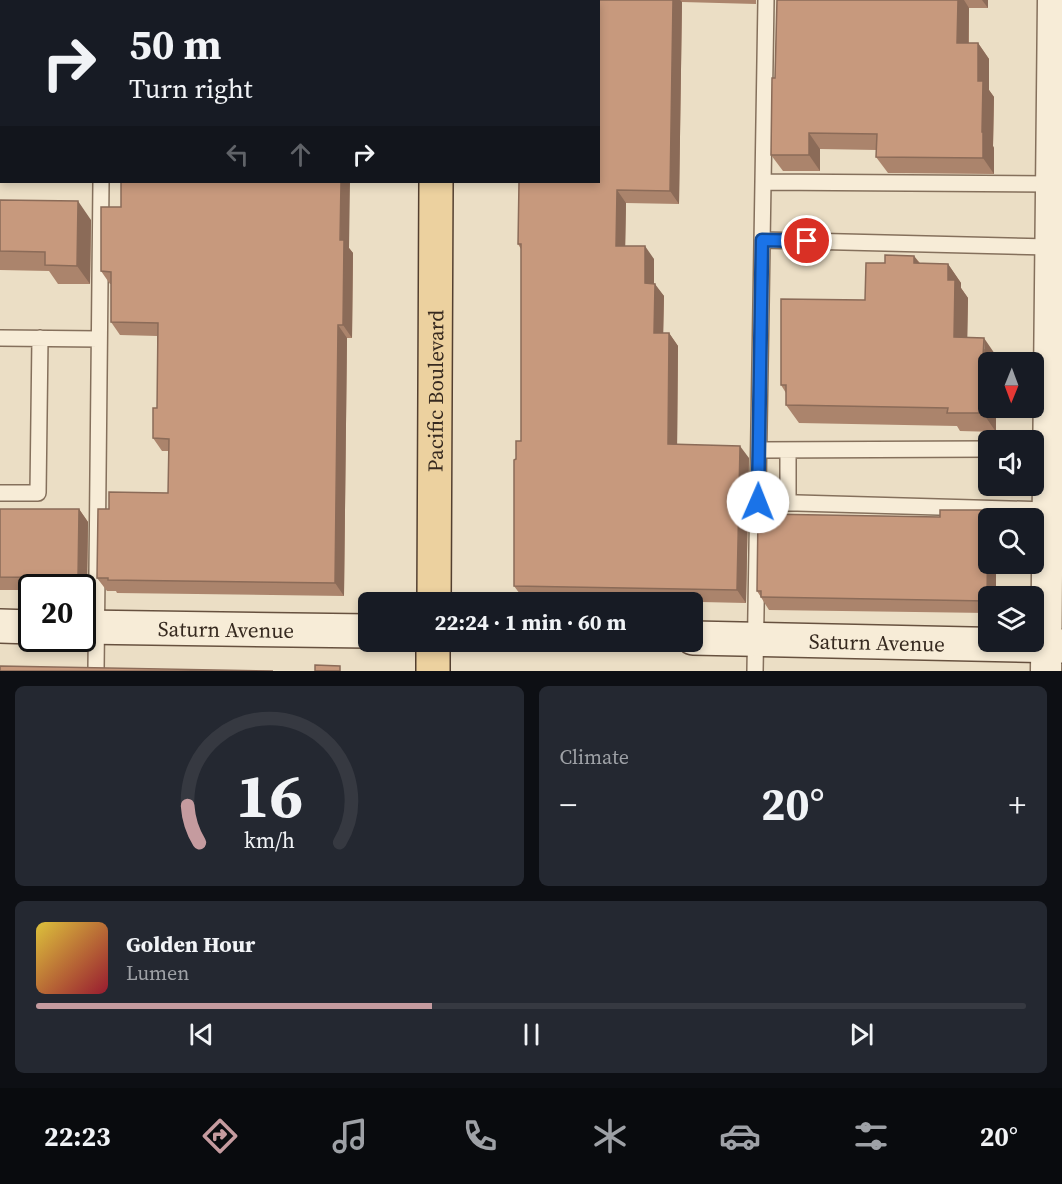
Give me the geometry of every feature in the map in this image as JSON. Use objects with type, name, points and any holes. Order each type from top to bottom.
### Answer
[{"type":"main road","name":"Pacific Boulevard","points":[[434,592],[436,183]]},
{"type":"main road","points":[[433,652],[433,671]]},
{"type":"street","points":[[1044,444],[1056,401],[1056,281],[1050,247],[1053,0]]},
{"type":"street","points":[[1044,479],[1048,510],[1052,654]]},
{"type":"street","points":[[0,626],[18,627]]},
{"type":"street","name":"Saturn Avenue","points":[[96,627],[358,632]]},
{"type":"street","name":"Saturn Avenue","points":[[703,638],[1052,654]]},
{"type":"lane","points":[[755,671],[766,0]]},
{"type":"lane","points":[[763,182],[1051,184]]},
{"type":"lane","points":[[92,574],[101,183]]},
{"type":"lane","points":[[762,240],[1050,247]]},
{"type":"lane","points":[[0,338],[99,339]]},
{"type":"lane","points":[[0,493],[38,493],[40,338]]},
{"type":"lane","points":[[759,450],[978,449]]},
{"type":"lane","points":[[788,450],[788,503]]},
{"type":"lane","points":[[758,502],[1048,510]]},
{"type":"lane","points":[[93,652],[96,671]]},
{"type":"building","points":[[600,0],[673,0],[670,191],[617,190],[616,246],[645,246],[645,283],[655,284],[654,333],[669,333],[668,444],[740,446],[737,590],[514,586],[514,460],[516,459],[516,441],[521,441],[521,244],[518,244],[519,183],[600,183]]},
{"type":"building","points":[[777,0],[958,0],[957,43],[978,43],[978,81],[983,81],[983,158],[876,157],[877,134],[809,133],[809,155],[771,155],[772,78],[775,78]]},
{"type":"building","points":[[121,183],[341,183],[340,240],[344,240],[343,325],[338,325],[335,583],[97,578],[98,509],[109,509],[109,492],[168,493],[169,439],[153,438],[153,408],[157,408],[158,323],[111,322],[111,272],[101,271],[101,207],[121,207]]},
{"type":"building","points":[[0,200],[78,201],[77,266],[45,265],[45,252],[0,251]]},
{"type":"building","points":[[885,255],[914,256],[914,263],[948,264],[948,280],[955,280],[954,337],[984,338],[983,352],[978,352],[978,413],[947,413],[948,408],[786,405],[786,385],[781,385],[781,299],[865,300],[866,263],[885,263]]},
{"type":"building","points":[[0,509],[79,509],[78,574],[18,574],[18,577],[0,577]]},
{"type":"building","points":[[940,510],[978,510],[978,574],[987,574],[987,586],[978,586],[978,601],[761,597],[761,591],[757,591],[758,514],[940,517]]},
{"type":"building","points":[[315,665],[340,666],[340,671],[315,671]]},
{"type":"building","points":[[0,666],[273,671],[0,671]]},
{"type":"route","points":[[758,502],[762,240],[807,241]]}]
